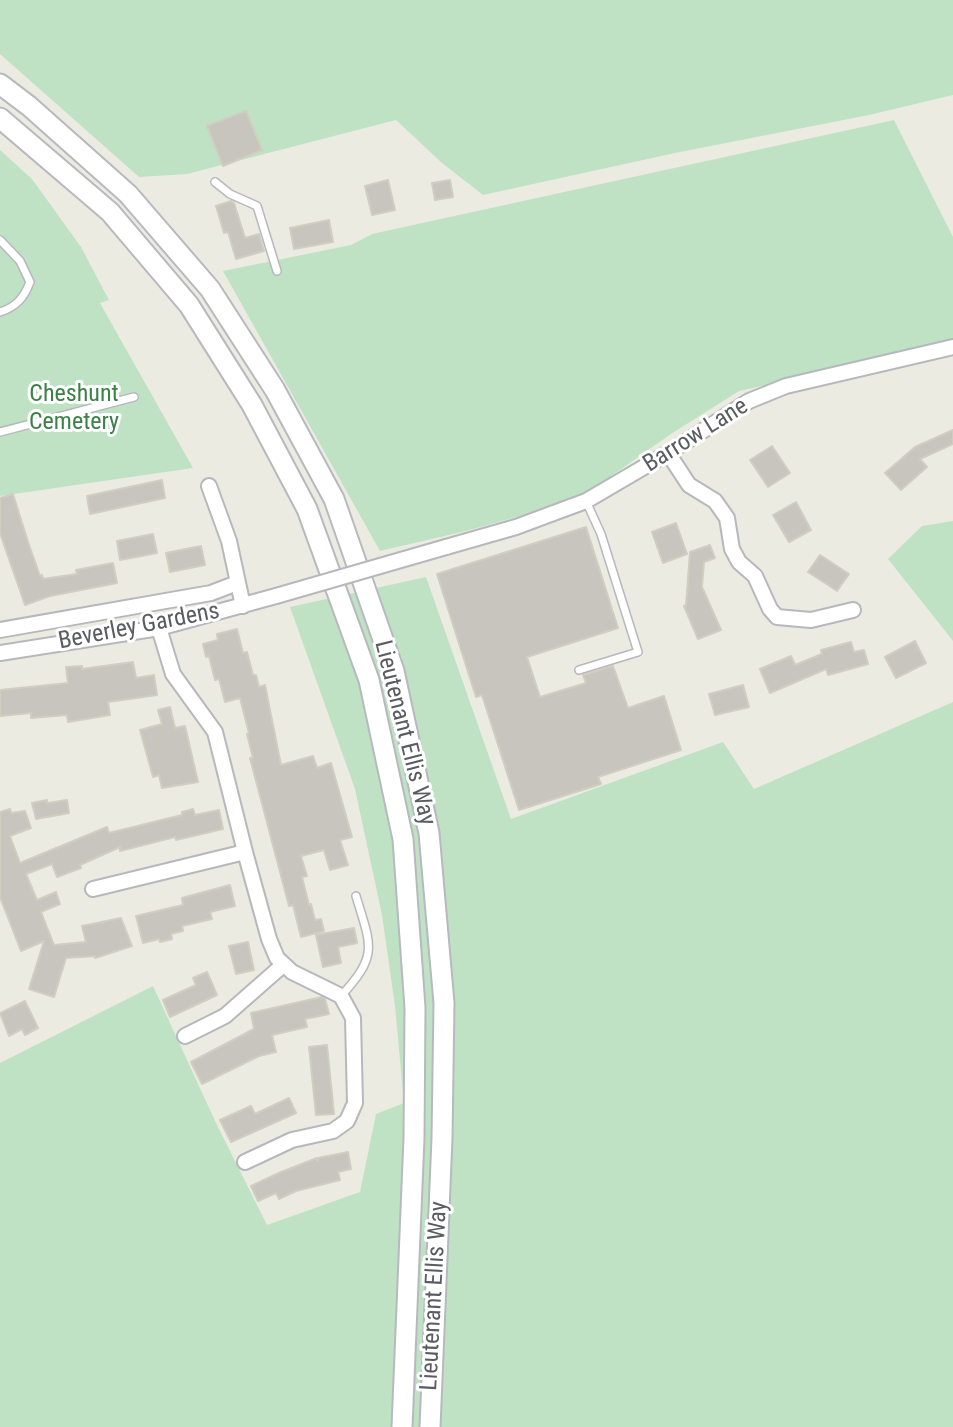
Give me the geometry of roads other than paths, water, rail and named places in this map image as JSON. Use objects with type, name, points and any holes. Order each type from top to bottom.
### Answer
[{"type":"main road","name":"Lieutenant Ellis Way","points":[[0,84],[29,106],[128,194],[210,289],[275,390],[334,499],[394,671],[429,833],[444,1003],[442,1138],[430,1427]]},
{"type":"main road","name":"Lieutenant Ellis Way","points":[[0,118],[110,212],[189,304],[252,405],[307,509],[369,680],[403,839],[415,1008],[414,1138],[402,1427]]},
{"type":"street","name":"Barrow Lane","points":[[446,547],[516,527],[586,501],[749,401],[786,386],[953,347]]},
{"type":"street","points":[[668,453],[689,485],[715,501],[726,518],[732,549],[739,562],[755,576],[776,617],[811,620],[853,610]]},
{"type":"street","points":[[209,486],[229,541],[243,606]]},
{"type":"street","name":"Beverley Gardens","points":[[0,653],[159,628],[446,547]]},
{"type":"street","points":[[1,627],[211,593],[237,583]]},
{"type":"street","points":[[159,628],[173,674],[215,732],[269,939],[283,965],[302,978],[341,996],[350,1010],[355,1031],[355,1103],[347,1121],[333,1131],[292,1140],[245,1162]]},
{"type":"street","points":[[93,888],[245,852]]},
{"type":"street","points":[[185,1036],[233,1010],[283,965]]},
{"type":"lane","points":[[215,182],[230,194],[257,205],[277,271]]},
{"type":"lane","points":[[0,240],[20,261],[30,282],[24,297],[10,309],[0,312]]},
{"type":"lane","points":[[0,432],[134,397]]},
{"type":"lane","points":[[579,670],[638,652],[601,534],[586,501]]},
{"type":"lane","points":[[341,996],[359,976],[370,953],[356,897]]},
{"type":"park label","name":"Cheshunt Cemetery","points":[[74,409]]}]
